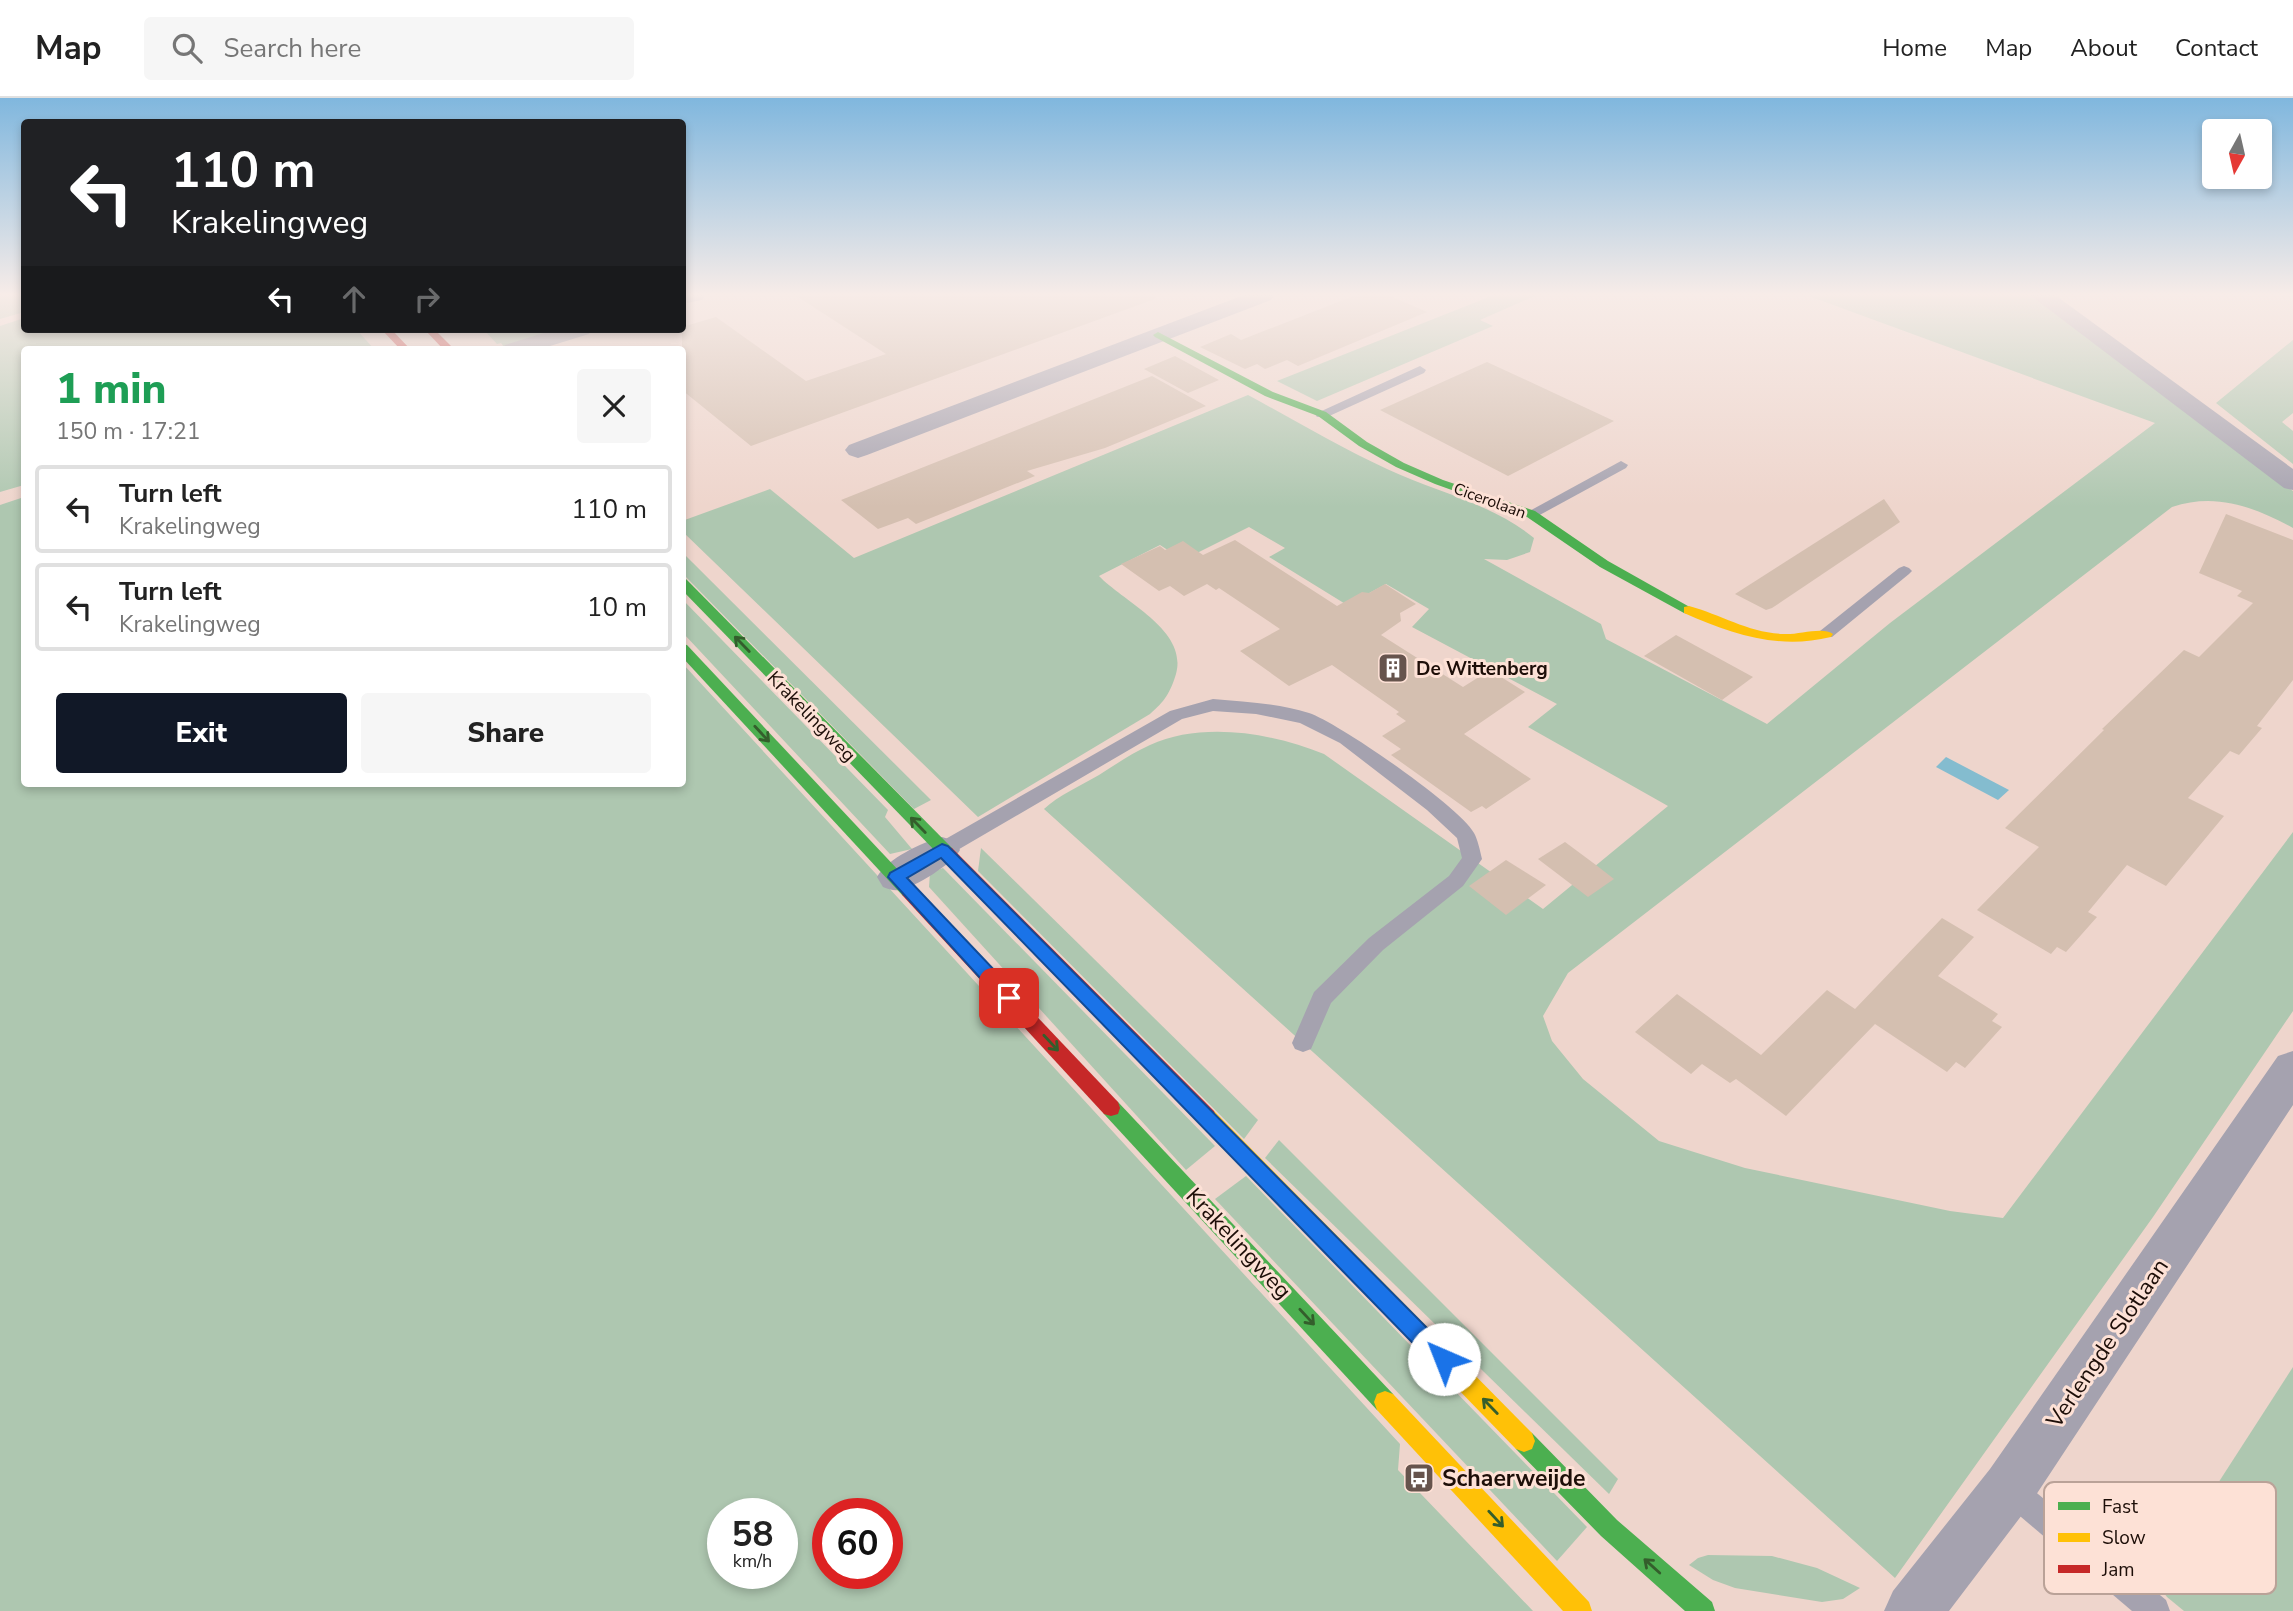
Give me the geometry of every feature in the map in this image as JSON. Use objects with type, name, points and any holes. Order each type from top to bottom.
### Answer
[{"type":"main road","name":"Cicerolaan","points":[[1216,366],[1269,394],[1322,414],[1363,444],[1400,465],[1439,482],[1531,514],[1574,546],[1639,585],[1734,630],[1768,639],[1798,640],[1826,634]]},
{"type":"main road","name":"Krakelingweg","points":[[686,586],[1609,1528],[1703,1611]]},
{"type":"main road","name":"Krakelingweg","points":[[686,652],[1580,1611]]},
{"type":"street","points":[[858,450],[1078,366]]},
{"type":"street","points":[[2136,366],[2293,482]]},
{"type":"street","points":[[896,877],[942,850]]},
{"type":"street","name":"Verlengde Slotlaan","points":[[1913,1611],[2010,1488],[2293,1069]]},
{"type":"lane","points":[[1322,414],[1420,370]]},
{"type":"lane","points":[[1531,514],[1621,465]]},
{"type":"lane","points":[[1826,634],[1904,571]]},
{"type":"lane","points":[[942,850],[1176,715],[1213,705],[1256,708],[1305,718],[1346,738],[1434,805],[1466,835],[1472,859],[1456,881],[1376,944],[1322,998],[1303,1043]]},
{"type":"lane","points":[[2010,1488],[2044,1517]]},
{"type":"lane","points":[[2135,1594],[2155,1611]]},
{"type":"green space","points":[[0,366],[21,366],[21,486],[0,492]]},
{"type":"green space","points":[[1316,366],[1400,366],[1317,401],[1277,381]]},
{"type":"green space","points":[[1999,366],[2129,366],[2293,491],[2293,528],[2234,504],[2204,501],[2172,507],[1568,973],[1543,1016],[1552,1041],[1583,1079],[1659,1141],[1745,1168],[1950,1211],[2003,1218],[2293,832],[2293,1011],[2153,1217],[1895,1578],[1044,809],[1137,752],[1170,738],[1214,732],[1283,740],[1324,754],[1543,909],[1668,806],[1528,727],[1557,704],[1412,627],[1429,609],[1386,584],[1347,605],[1269,557],[1285,548],[1249,527],[1183,560],[1160,545],[1099,576],[1152,619],[1173,644],[1177,658],[1176,674],[1169,692],[1150,714],[978,817],[686,535],[686,520],[770,489],[854,558],[1248,395],[1369,461],[1482,507],[1517,526],[1534,538],[1530,552],[1507,560],[1484,559],[1601,624],[1606,639],[1767,724],[1890,623],[2155,423]]},
{"type":"green space","points":[[2262,366],[2293,366],[2293,413],[2282,422],[2293,431],[2293,464],[2216,403]]},
{"type":"green space","points":[[21,498],[21,787],[686,787],[686,667],[1400,1444],[1398,1470],[1533,1611],[0,1611],[0,505]]},
{"type":"green space","points":[[686,556],[931,800],[914,809],[686,577]]},
{"type":"green space","points":[[686,603],[888,810],[885,817],[912,849],[890,854],[686,636]]},
{"type":"green space","points":[[981,848],[1258,1120],[1244,1139],[978,871]]},
{"type":"green space","points":[[943,868],[1215,1146],[1186,1170],[929,887],[930,873]]},
{"type":"green space","points":[[1279,1140],[1618,1479],[1609,1494],[1265,1158]]},
{"type":"green space","points":[[1246,1176],[1587,1527],[1557,1561],[1215,1199]]},
{"type":"green space","points":[[2293,1367],[2293,1611],[2184,1611],[2165,1594],[2276,1594],[2276,1482],[2219,1482]]},
{"type":"green space","points":[[1708,1555],[1772,1556],[1817,1568],[1860,1588],[1843,1599],[1822,1602],[1735,1588],[1713,1580],[1689,1565]]},
{"type":"water","points":[[1946,757],[2009,790],[1998,800],[1936,767]]},
{"type":"building","points":[[686,366],[784,366],[806,381],[852,366],[972,366],[751,446],[686,393]]},
{"type":"building","points":[[1152,366],[1193,366],[1219,380],[1188,393],[1144,369]]},
{"type":"building","points":[[1479,366],[1495,366],[1614,421],[1508,476],[1380,410]]},
{"type":"building","points":[[1152,376],[1206,406],[1105,448],[1027,471],[1035,476],[916,524],[908,518],[878,529],[841,500]]},
{"type":"building","points":[[1884,499],[1900,522],[1772,608],[1766,610],[1735,594]]},
{"type":"building","points":[[2226,514],[2293,540],[2293,680],[2257,726],[2262,728],[2239,755],[2230,751],[2188,798],[2224,816],[2166,886],[2127,865],[2088,912],[2097,917],[2066,952],[2057,947],[2051,954],[1977,910],[2039,847],[2005,828],[2184,650],[2199,657],[2253,603],[2237,596],[2242,591],[2199,573]]},
{"type":"building","name":"De Wittenberg","points":[[1235,540],[1337,606],[1362,592],[1369,593],[1385,584],[1416,604],[1400,613],[1401,621],[1381,635],[1463,687],[1490,670],[1525,692],[1464,734],[1531,779],[1486,809],[1482,806],[1471,812],[1391,755],[1401,749],[1382,736],[1406,721],[1396,714],[1399,712],[1332,665],[1289,686],[1240,651],[1280,629],[1219,588],[1216,590],[1207,584],[1184,596],[1170,586],[1159,591],[1121,564],[1160,546],[1165,550],[1183,541],[1203,555]]},
{"type":"building","points":[[1676,635],[1753,677],[1722,700],[1644,656]]},
{"type":"building","points":[[1565,842],[1614,879],[1588,897],[1538,859]]},
{"type":"building","points":[[1506,860],[1546,885],[1506,915],[1469,886]]},
{"type":"building","points":[[1942,918],[1974,937],[1938,976],[1998,1014],[1992,1021],[2002,1027],[1965,1068],[1956,1062],[1947,1072],[1875,1024],[1786,1116],[1736,1079],[1730,1083],[1702,1064],[1691,1074],[1635,1032],[1677,994],[1761,1055],[1827,990],[1855,1009]]},
{"type":"traffic: fast","points":[[1216,366],[1269,394],[1322,414],[1363,444],[1400,465],[1439,482],[1531,514],[1604,564],[1689,610]]},
{"type":"traffic: fast","points":[[686,586],[946,852]]},
{"type":"traffic: fast","points":[[686,652],[909,892]]},
{"type":"traffic: fast","points":[[1111,1108],[1385,1402]]},
{"type":"traffic: fast","points":[[1524,1441],[1609,1528],[1703,1611]]},
{"type":"traffic: slow","points":[[1689,610],[1756,635],[1788,638],[1826,634]]},
{"type":"traffic: slow","points":[[1207,1117],[1524,1441]]},
{"type":"traffic: slow","points":[[1385,1402],[1580,1611]]},
{"type":"traffic: jam","points":[[946,852],[1207,1117]]},
{"type":"traffic: jam","points":[[909,892],[1111,1108]]},
{"type":"place","name":"De Wittenberg","points":[[1393,668]]},
{"type":"place","name":"Schaerweijde","points":[[1419,1478]]},
{"type":"route","points":[[1009,998],[896,877],[942,850],[1444,1359]]}]
